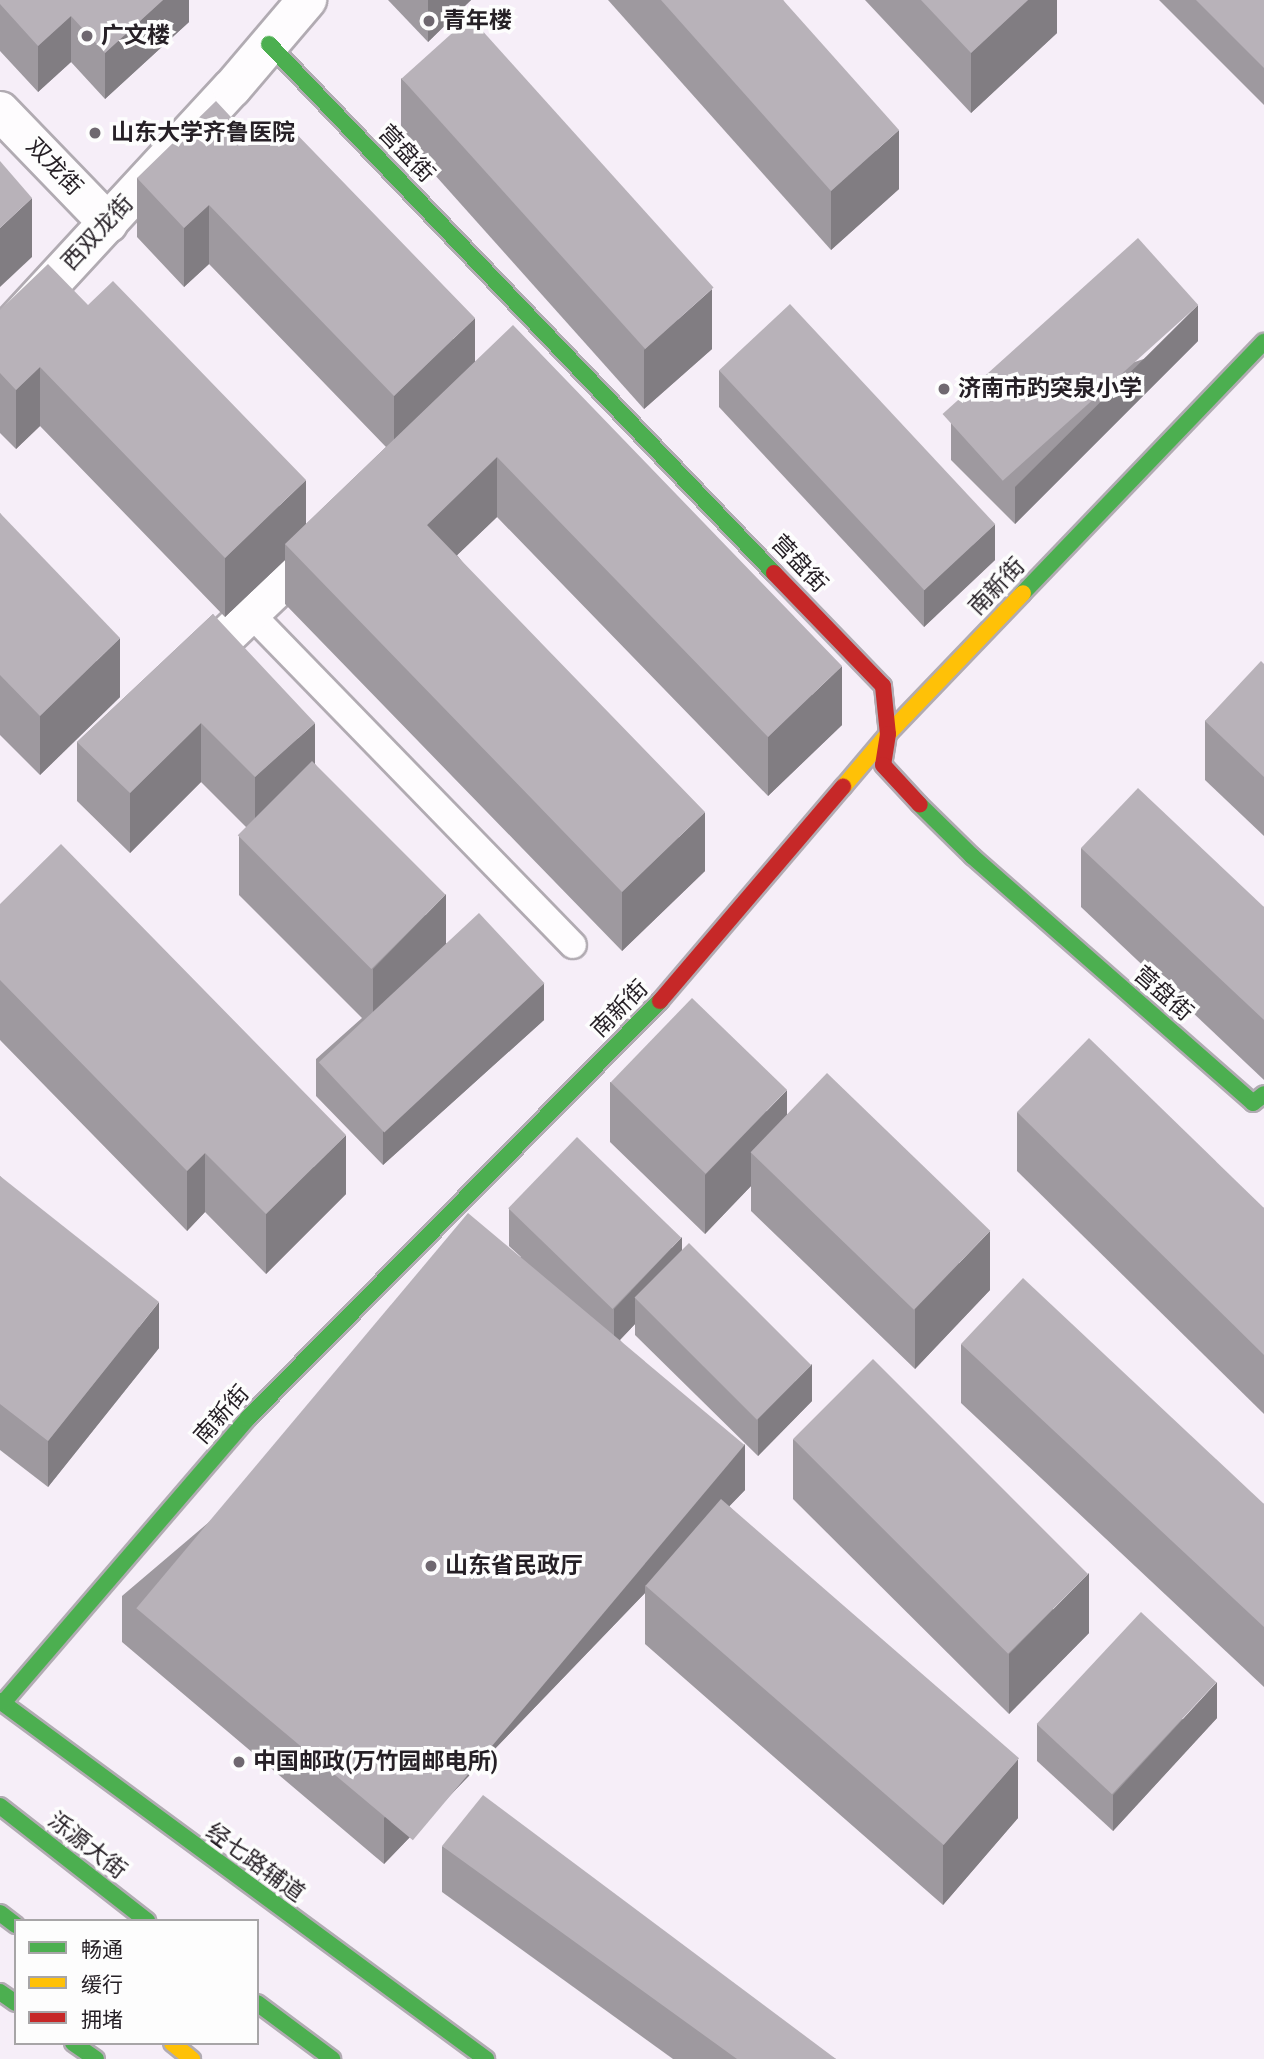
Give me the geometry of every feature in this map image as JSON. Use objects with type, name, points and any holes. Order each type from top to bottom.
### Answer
[{"type":"street","name":"西双龙街","points":[[0,340],[307,0]]},
{"type":"street","name":"营盘街","points":[[269,44],[883,686],[888,734],[883,765],[935,820],[1253,1103],[1264,1094]]},
{"type":"street","name":"双龙街","points":[[0,111],[108,223]]},
{"type":"street","points":[[515,360],[545,332]]},
{"type":"street","name":"南新街","points":[[1,1702],[248,1418],[677,984],[888,734],[1264,342]]},
{"type":"street","points":[[169,690],[348,520]]},
{"type":"street","name":"经七路辅道","points":[[1,1702],[486,2059]]},
{"type":"street","name":"泺源大街","points":[[0,1806],[143,1919]]},
{"type":"street","points":[[259,2004],[332,2059]]},
{"type":"street","points":[[77,2045],[96,2059]]},
{"type":"street","points":[[174,2045],[192,2059]]},
{"type":"lane","points":[[250,613],[573,945]]},
{"type":"building","points":[[0,0],[163,0],[105,53],[71,16],[38,46],[0,4]]},
{"type":"building","points":[[661,0],[783,0],[899,130],[831,191]]},
{"type":"building","points":[[921,0],[1028,0],[971,53]]},
{"type":"building","points":[[1196,0],[1264,0],[1264,68]]},
{"type":"building","points":[[470,17],[714,288],[645,349],[402,79]]},
{"type":"building","points":[[216,101],[256,144],[282,119],[475,318],[394,396],[209,205],[184,228],[137,178]]},
{"type":"building","points":[[0,161],[32,198],[0,228]]},
{"type":"building","points":[[1138,238],[1198,305],[1003,481],[943,414]]},
{"type":"building","points":[[48,264],[88,305],[113,281],[306,480],[225,558],[40,367],[16,390],[0,373],[0,310]]},
{"type":"building","points":[[790,304],[995,524],[924,590],[719,370]]},
{"type":"building","points":[[513,325],[842,666],[768,737],[497,457],[427,525],[705,812],[622,892],[285,544]]},
{"type":"building","points":[[0,513],[120,638],[40,716],[0,675]]},
{"type":"building","points":[[213,614],[315,723],[255,777],[201,723],[130,793],[77,742]]},
{"type":"building","points":[[1261,661],[1264,664],[1264,777],[1205,721]]},
{"type":"building","points":[[312,761],[446,895],[371,969],[238,835]]},
{"type":"building","points":[[1138,788],[1264,907],[1264,1020],[1081,848]]},
{"type":"building","points":[[61,844],[346,1135],[266,1214],[205,1153],[187,1171],[0,980],[0,904]]},
{"type":"building","points":[[479,913],[544,983],[384,1133],[319,1062]]},
{"type":"building","points":[[692,998],[787,1090],[706,1174],[611,1082]]},
{"type":"building","points":[[1089,1038],[1264,1208],[1264,1355],[1017,1112]]},
{"type":"building","points":[[827,1073],[990,1231],[914,1310],[751,1152]]},
{"type":"building","points":[[577,1137],[681,1238],[613,1309],[508,1208]]},
{"type":"building","points":[[0,1176],[159,1302],[48,1441],[0,1404]]},
{"type":"building","name":"山东省民政厅","points":[[468,1213],[745,1445],[413,1840],[136,1608]]},
{"type":"building","points":[[689,1243],[811,1365],[757,1420],[635,1297]]},
{"type":"building","points":[[1023,1278],[1264,1504],[1264,1627],[961,1344]]},
{"type":"building","points":[[873,1359],[1088,1574],[1008,1654],[793,1439]]},
{"type":"building","points":[[721,1499],[1019,1758],[944,1845],[646,1586]]},
{"type":"building","points":[[1141,1612],[1216,1682],[1112,1794],[1037,1724]]},
{"type":"building","points":[[483,1795],[836,2059],[737,2059],[442,1846]]},
{"type":"traffic: fast","points":[[269,44],[774,573]]},
{"type":"traffic: fast","points":[[1023,593],[1264,342]]},
{"type":"traffic: fast","points":[[920,805],[972,856],[1253,1103],[1264,1094]]},
{"type":"traffic: fast","points":[[3,1703],[248,1418],[660,1001]]},
{"type":"traffic: fast","points":[[0,1701],[486,2059]]},
{"type":"traffic: fast","points":[[0,1806],[144,1919]]},
{"type":"traffic: fast","points":[[0,1913],[14,1924]]},
{"type":"traffic: fast","points":[[0,1992],[14,2002]]},
{"type":"traffic: fast","points":[[259,2004],[332,2059]]},
{"type":"traffic: fast","points":[[76,2045],[96,2059]]},
{"type":"traffic: slow","points":[[843,787],[888,734],[1023,593]]},
{"type":"traffic: slow","points":[[174,2045],[192,2059]]},
{"type":"traffic: jam","points":[[774,573],[883,686],[888,734],[883,765],[920,805]]},
{"type":"traffic: jam","points":[[660,1001],[843,787]]},
{"type":"place","name":"青年楼","points":[[429,21]]},
{"type":"place","name":"广文楼","points":[[87,36]]},
{"type":"place","name":"山东大学齐鲁医院","points":[[95,133]]},
{"type":"place","name":"济南市趵突泉小学","points":[[944,389]]},
{"type":"place","name":"山东省民政厅","points":[[431,1566]]},
{"type":"place","name":"中国邮政(万竹园邮电所)","points":[[239,1762]]}]
